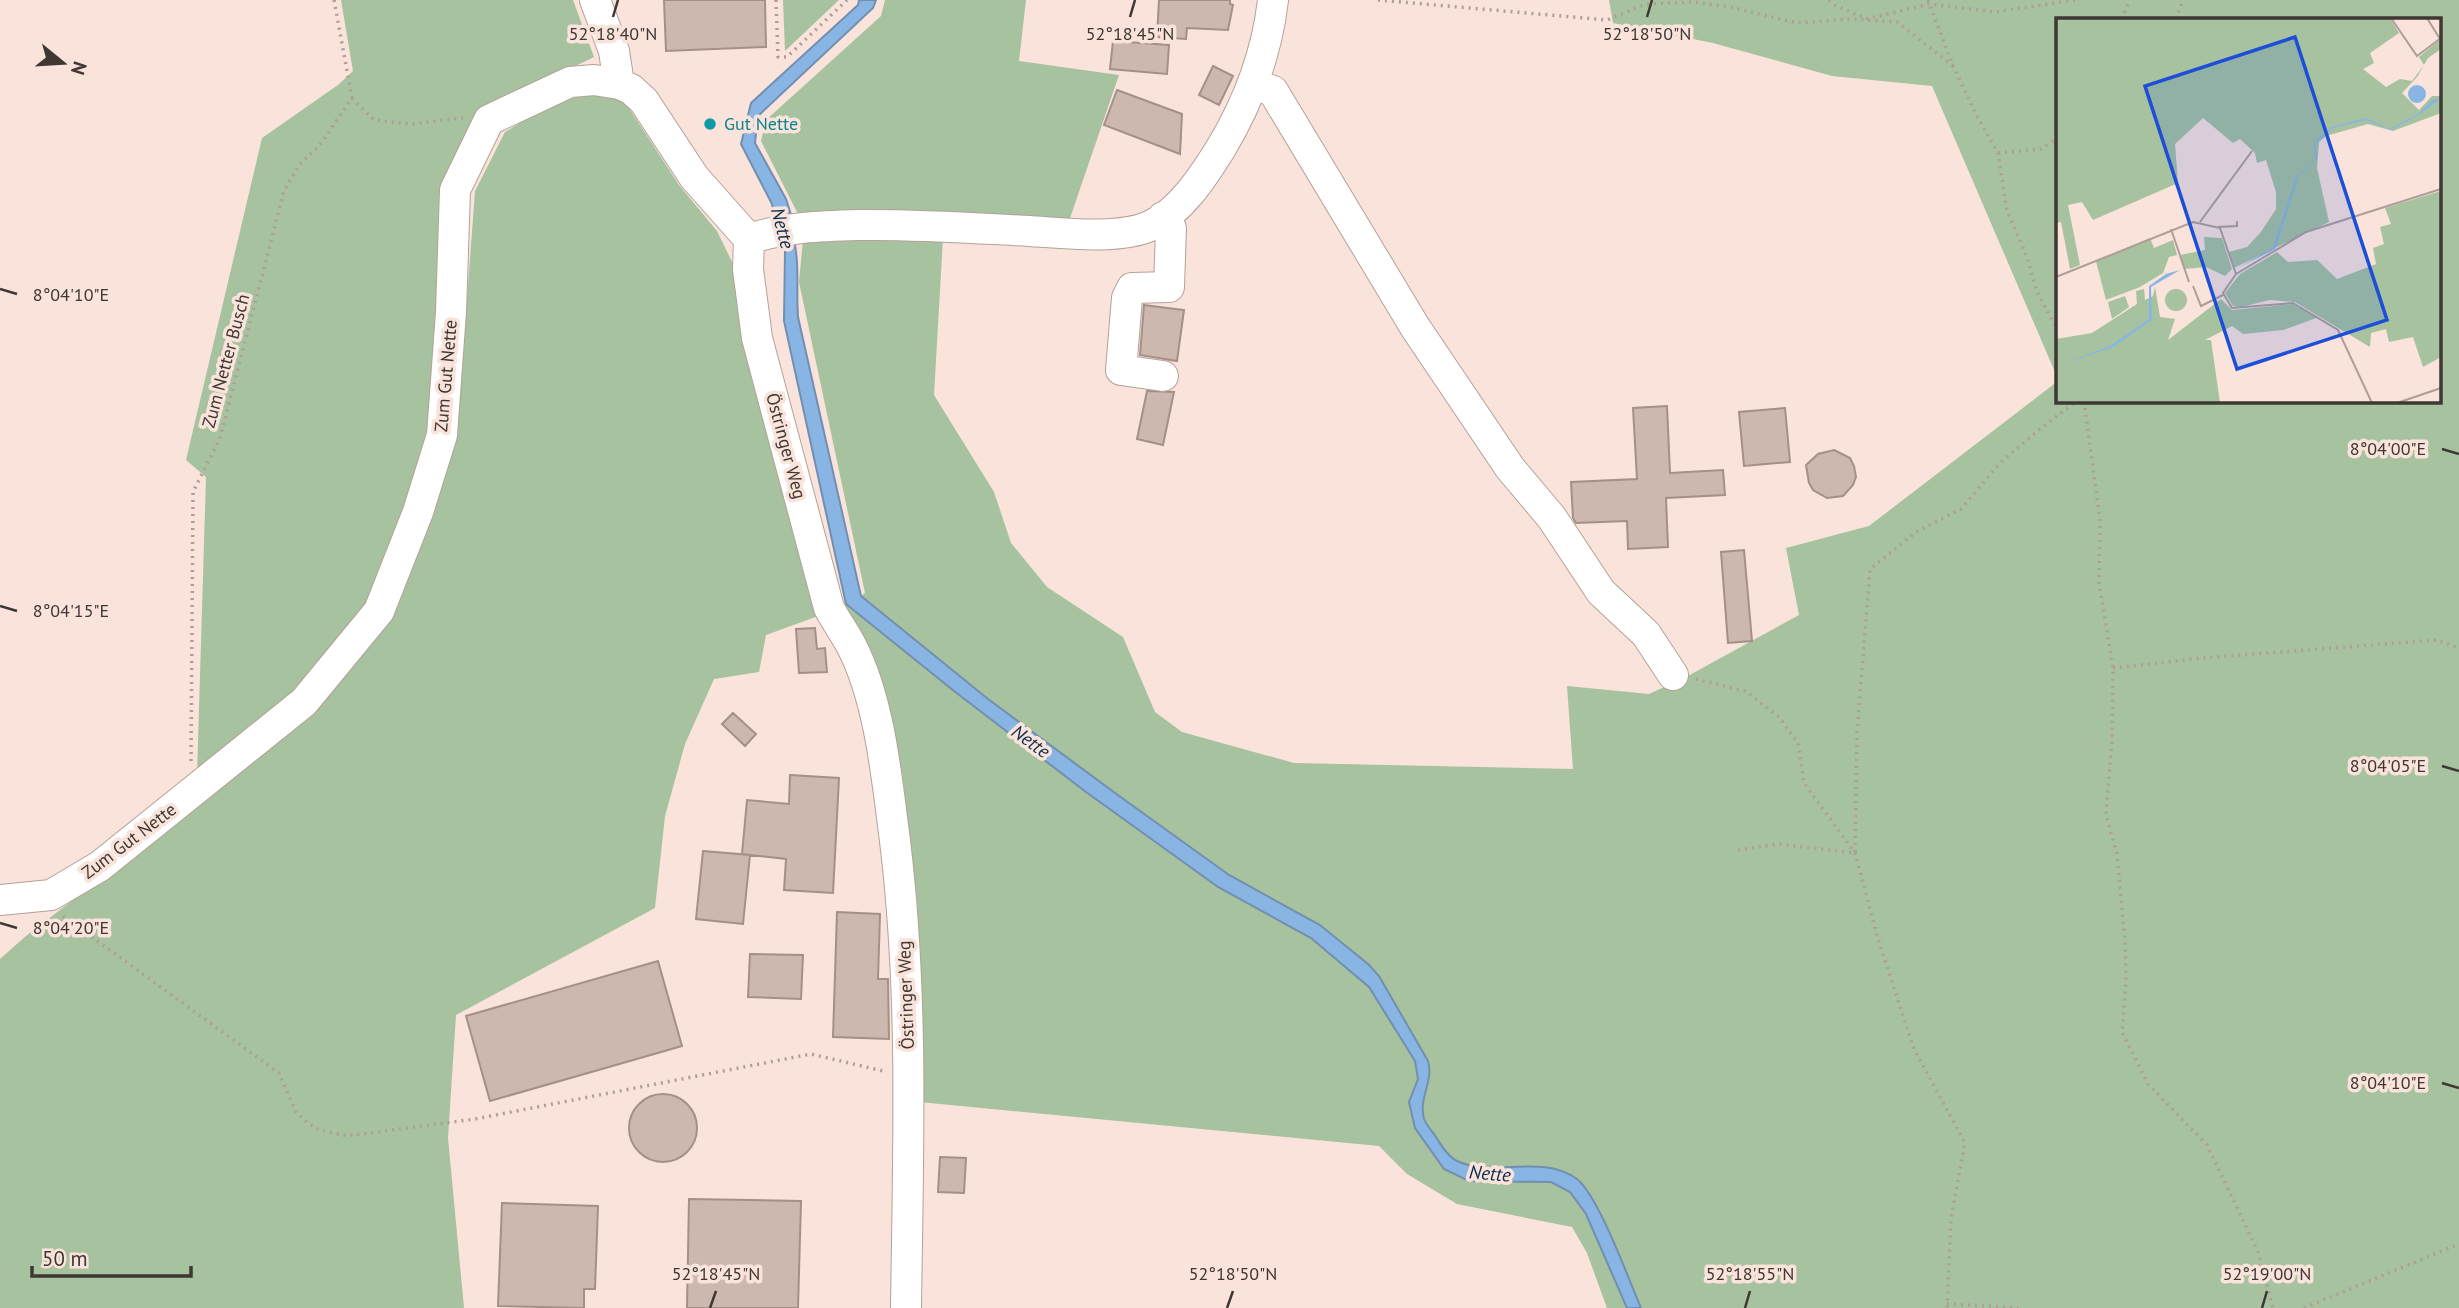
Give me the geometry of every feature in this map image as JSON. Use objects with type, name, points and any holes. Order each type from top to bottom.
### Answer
[{"type":"street","points":[[595,0],[614,51],[619,84]]},
{"type":"street","points":[[489,120],[570,82],[594,80],[631,89],[644,101],[694,177],[759,236],[819,226],[910,224],[1087,235],[1133,230],[1149,226],[1163,217],[1187,195],[1207,171],[1235,125],[1253,84],[1270,29],[1273,0]]},
{"type":"street","points":[[1253,84],[1273,91],[1415,327],[1510,468],[1552,518],[1601,592],[1646,634],[1673,675]]},
{"type":"street","name":"Zum Gut Nette","points":[[0,900],[51,895],[100,866],[304,702],[379,611],[418,512],[442,435],[451,312],[455,190],[489,120]]},
{"type":"street","points":[[1163,217],[1171,228],[1169,287],[1132,288],[1127,299],[1121,370],[1163,376]]},
{"type":"street","name":"Östringer Weg","points":[[759,236],[748,269],[757,338],[829,608],[852,646],[869,691],[886,771],[902,896],[909,1078],[906,1308]]},
{"type":"path","points":[[334,0],[352,98],[373,120],[411,124],[460,118],[489,120]]},
{"type":"path","points":[[776,0],[778,57],[787,57],[847,0]]},
{"type":"path","points":[[1378,0],[1607,20],[1646,2],[1694,2],[1730,7],[1797,23],[1850,19],[1897,22],[1953,66]]},
{"type":"path","points":[[1829,0],[1866,19],[1928,2],[1995,12],[2076,0]]},
{"type":"path","points":[[2121,18],[2130,0]]},
{"type":"path","points":[[2175,18],[2183,0]]},
{"type":"path","points":[[1928,2],[1953,66],[1998,153],[2007,211],[2027,257],[2037,292],[2056,327]]},
{"type":"path","name":"Zum Netter Busch","points":[[197,789],[191,783],[193,492],[220,438],[284,191],[299,165],[320,145],[352,98]]},
{"type":"path","points":[[1998,153],[2040,149],[2056,139]]},
{"type":"path","points":[[2023,1308],[1947,1306],[1951,1218],[1965,1143],[1914,1049],[1878,939],[1856,853],[1857,733],[1870,569],[1916,532],[1961,509],[2000,463],[2076,402]]},
{"type":"path","points":[[2084,402],[2100,520],[2098,582],[2113,668],[2112,740],[2106,815],[2117,854],[2125,940],[2126,982],[2122,1032],[2148,1084],[2207,1145],[2258,1252],[2273,1308]]},
{"type":"path","points":[[2113,668],[2203,658],[2436,640],[2459,648]]},
{"type":"path","points":[[1673,675],[1745,691],[1779,717],[1798,743],[1804,783],[1856,853]]},
{"type":"path","points":[[1738,850],[1778,844],[1856,853]]},
{"type":"path","points":[[51,895],[64,916],[279,1073],[296,1112],[319,1130],[347,1136],[475,1119],[811,1054],[909,1078]]},
{"type":"path","points":[[2304,1308],[2459,1244]]},
{"type":"green space","points":[[341,0],[573,0],[594,57],[480,112],[431,432],[368,609],[296,696],[197,775],[206,477],[186,460],[262,138],[338,85],[353,71]]},
{"type":"green space","points":[[783,0],[839,0],[785,51]]},
{"type":"green space","points":[[885,0],[1026,0],[1019,61],[1119,75],[1069,221],[798,214],[761,141],[766,120],[881,16]]},
{"type":"green space","points":[[1609,0],[2459,0],[2459,1308],[1607,1308],[1587,1253],[1572,1227],[1457,1204],[1407,1174],[1379,1146],[919,1102],[922,1015],[917,899],[902,772],[881,686],[834,607],[853,601],[865,593],[799,282],[803,240],[943,238],[934,395],[994,492],[1011,543],[1047,587],[1123,637],[1155,712],[1182,732],[1294,763],[1573,769],[1567,686],[1649,694],[1686,677],[1799,615],[1786,548],[1869,526],[2056,383],[2056,402],[2442,402],[2442,18],[2056,18],[2056,374],[1932,86],[1832,76],[1713,43],[1613,23]]},
{"type":"green space","points":[[592,93],[625,102],[679,185],[717,231],[736,270],[821,615],[766,635],[759,672],[714,679],[685,744],[665,816],[655,908],[456,1015],[448,1138],[464,1308],[0,1308],[0,959],[180,818],[378,629],[466,313],[475,191],[505,132],[566,95]]},
{"type":"water","points":[[859,0],[876,0],[873,8],[758,116],[755,143],[786,199],[792,218],[775,221],[772,204],[741,144],[751,103],[858,5]]},
{"type":"water","name":"Nette","points":[[793,236],[797,265],[798,317],[861,596],[988,699],[1115,793],[1229,875],[1320,925],[1368,964],[1379,976],[1428,1061],[1424,1119],[1445,1150],[1457,1161],[1471,1166],[1533,1166],[1563,1171],[1577,1179],[1586,1188],[1603,1220],[1641,1308],[1627,1308],[1586,1214],[1570,1192],[1551,1182],[1469,1181],[1444,1169],[1415,1128],[1409,1102],[1418,1079],[1415,1061],[1369,987],[1311,938],[1218,887],[1086,792],[846,604],[784,321],[785,252],[781,238]]},
{"type":"building","points":[[664,0],[765,0],[766,47],[666,51]]},
{"type":"building","points":[[1159,0],[1230,0],[1233,5],[1228,30],[1187,28],[1186,39],[1157,37]]},
{"type":"building","points":[[1113,41],[1169,45],[1167,74],[1110,69]]},
{"type":"building","points":[[1213,66],[1233,76],[1219,105],[1199,95]]},
{"type":"building","points":[[1117,90],[1182,114],[1180,154],[1104,125]]},
{"type":"building","points":[[1144,305],[1184,310],[1177,361],[1140,355]]},
{"type":"building","points":[[1147,391],[1174,392],[1163,445],[1137,439]]},
{"type":"building","points":[[1667,406],[1670,473],[1723,470],[1725,495],[1666,498],[1668,547],[1628,549],[1627,521],[1576,523],[1573,518],[1571,482],[1637,479],[1633,408]]},
{"type":"building","points":[[1785,408],[1790,462],[1744,466],[1739,412]]},
{"type":"building","points":[[1834,450],[1850,458],[1856,477],[1843,496],[1827,498],[1813,490],[1806,465],[1818,454]]},
{"type":"building","points":[[1744,550],[1752,641],[1728,643],[1721,552]]},
{"type":"building","points":[[815,628],[817,649],[825,648],[827,672],[799,673],[796,629]]},
{"type":"building","points":[[733,713],[756,734],[745,746],[722,724]]},
{"type":"building","points":[[790,775],[839,778],[833,893],[784,890],[786,859],[742,854],[747,800],[789,804]]},
{"type":"building","points":[[703,851],[750,855],[743,924],[696,919]]},
{"type":"building","points":[[837,912],[880,914],[878,979],[888,979],[889,1039],[833,1037]]},
{"type":"building","points":[[750,954],[803,955],[801,999],[748,997]]},
{"type":"building","points":[[658,961],[682,1046],[490,1101],[466,1016]]},
{"type":"building","points":[[663,1094],[676,1097],[687,1104],[694,1115],[697,1128],[694,1141],[687,1152],[676,1159],[663,1162],[650,1159],[639,1152],[632,1141],[629,1128],[632,1115],[639,1104],[650,1097]]},
{"type":"building","points":[[940,1157],[966,1158],[964,1193],[938,1192]]},
{"type":"building","points":[[689,1199],[801,1201],[798,1308],[687,1308]]},
{"type":"building","points":[[502,1203],[598,1206],[595,1289],[584,1289],[584,1308],[498,1306]]},
{"type":"place","name":"Gut Nette","points":[[710,124]]}]
